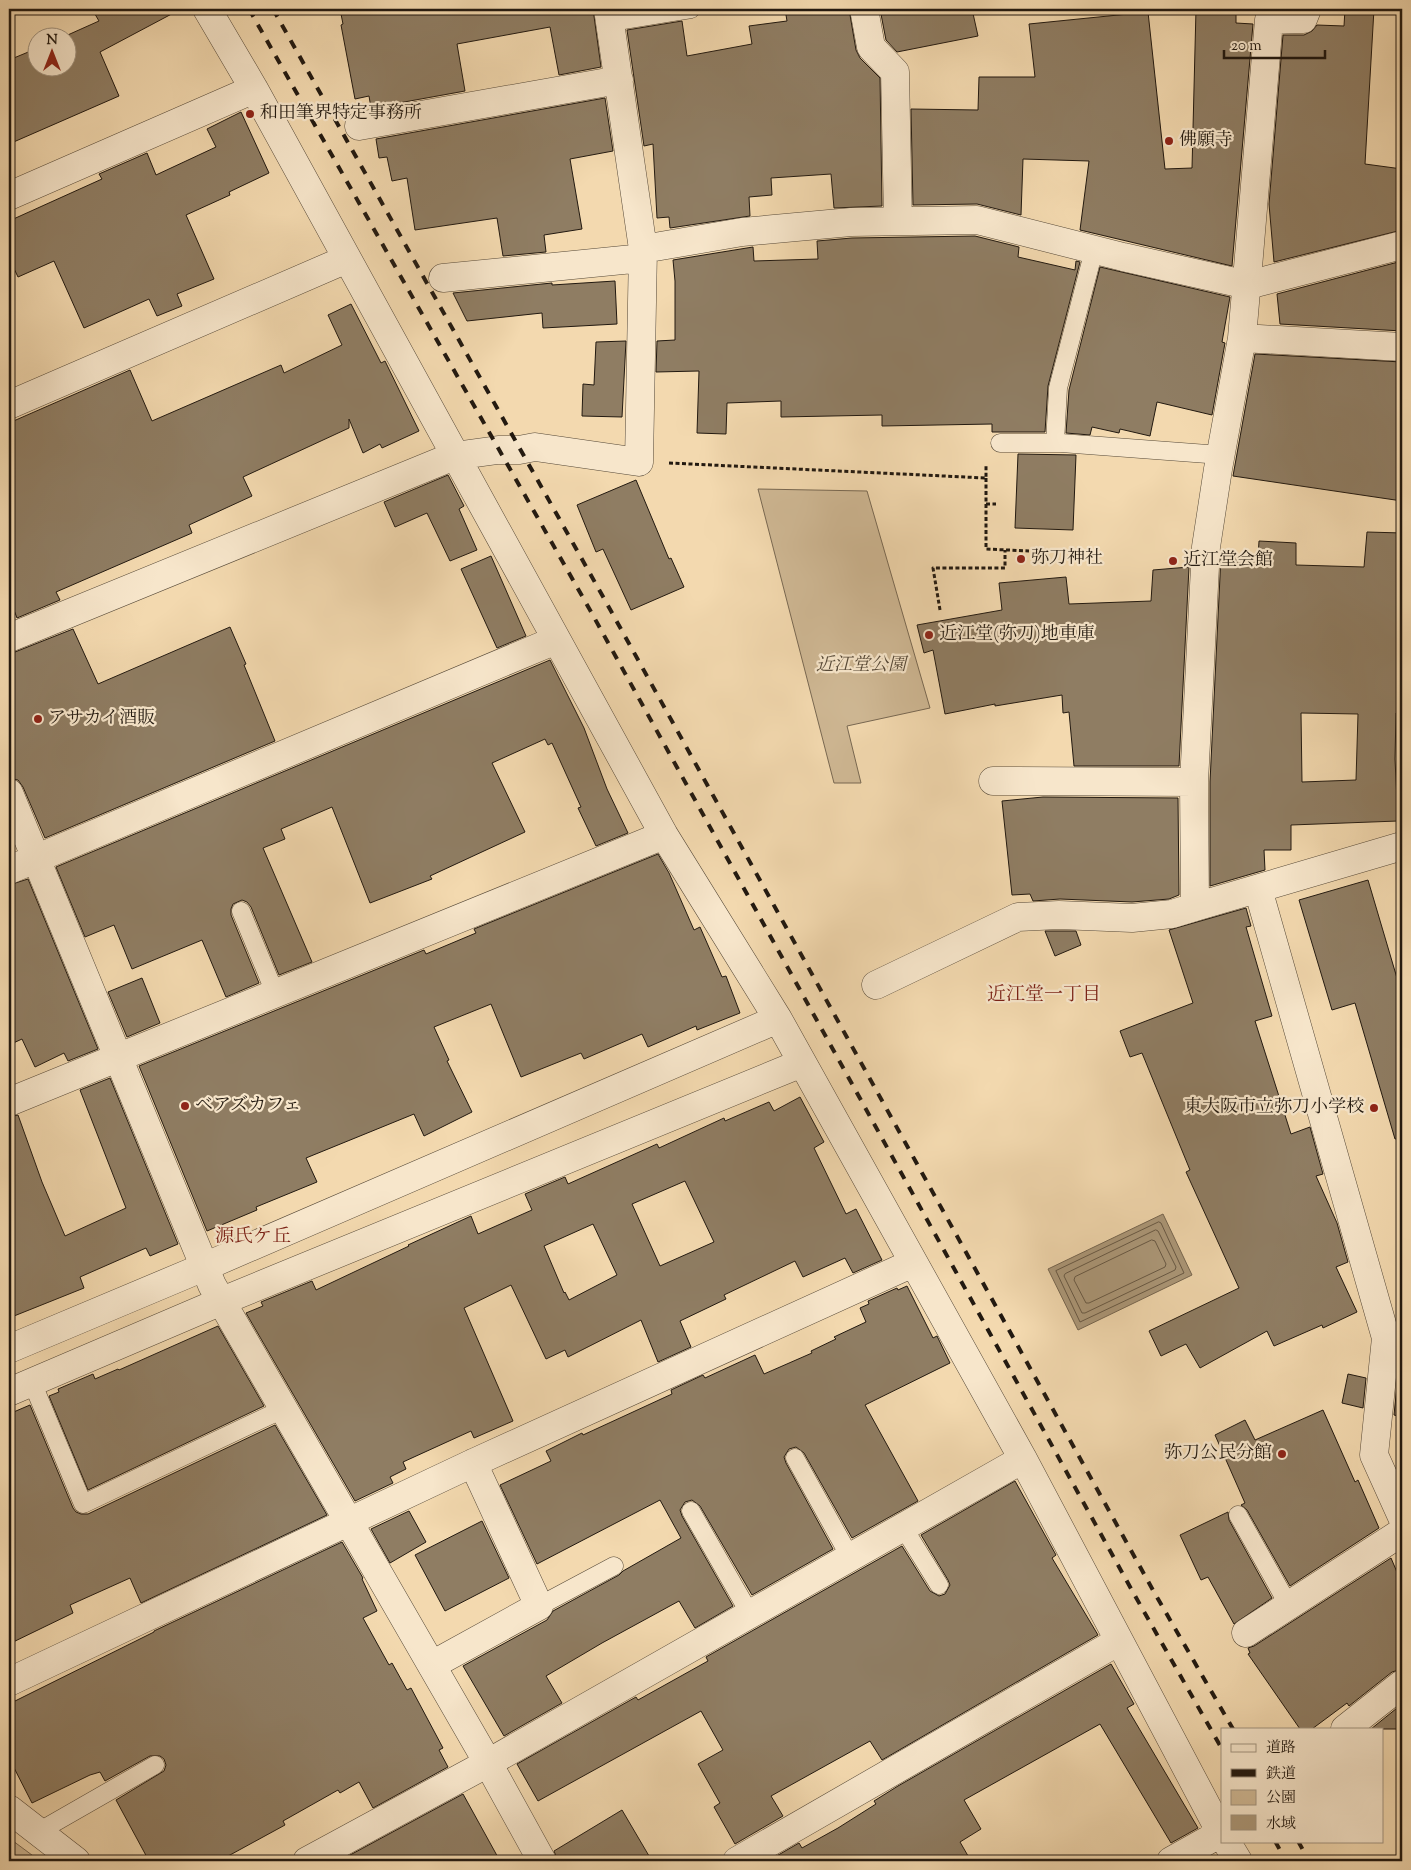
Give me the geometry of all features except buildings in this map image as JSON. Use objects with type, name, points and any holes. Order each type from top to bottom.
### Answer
[{"type":"street","points":[[207,9],[254,88],[454,456],[664,835],[778,1019],[1023,1459],[1221,1833]]},
{"type":"street","points":[[864,9],[871,47],[895,72],[898,221]]},
{"type":"street","points":[[1195,907],[1194,782],[1206,547],[1242,338],[1248,285],[1268,20],[1303,19],[1307,9]]},
{"type":"street","points":[[9,638],[454,456],[535,447],[639,462],[643,254],[610,15]]},
{"type":"street","points":[[359,126],[619,80]]},
{"type":"street","points":[[9,196],[254,88]]},
{"type":"street","points":[[443,278],[643,254],[742,232],[851,222],[977,220],[1094,250],[1248,285],[1402,245]]},
{"type":"street","points":[[9,405],[346,259]]},
{"type":"street","points":[[1242,338],[1402,347]]},
{"type":"street","points":[[9,870],[556,640]]},
{"type":"street","points":[[993,781],[1194,782]]},
{"type":"street","points":[[9,793],[212,1284],[432,1665],[542,1861]]},
{"type":"street","points":[[9,1102],[664,835]]},
{"type":"street","points":[[876,985],[1018,917],[1059,915],[1132,918],[1172,914],[1402,846]]},
{"type":"street","points":[[1258,889],[1394,1337],[1374,1456],[1402,1518]]},
{"type":"street","points":[[9,1349],[778,1019]]},
{"type":"street","points":[[21,1387],[222,1301],[802,1063]]},
{"type":"street","points":[[9,1682],[473,1463],[914,1263]]},
{"type":"street","points":[[323,1857],[1023,1459]]},
{"type":"street","points":[[432,1665],[539,1606],[473,1463]]},
{"type":"street","points":[[1246,1633],[1402,1532]]},
{"type":"street","points":[[738,1861],[1119,1641]]},
{"type":"street","points":[[1346,1728],[1402,1684]]},
{"type":"street","points":[[9,1809],[76,1861]]},
{"type":"street","points":[[1171,1861],[1221,1838]]},
{"type":"street","points":[[1226,1842],[1238,1861]]},
{"type":"lane","points":[[610,15],[691,9]]},
{"type":"lane","points":[[1055,443],[1058,388],[1094,250]]},
{"type":"lane","points":[[1000,443],[1055,443],[1221,455]]},
{"type":"lane","points":[[241,911],[276,993]]},
{"type":"lane","points":[[21,1387],[83,1504],[283,1409]]},
{"type":"lane","points":[[795,1458],[850,1557]]},
{"type":"lane","points":[[691,1511],[750,1614]]},
{"type":"lane","points":[[1238,1515],[1288,1606]]},
{"type":"lane","points":[[903,1528],[939,1585]]},
{"type":"lane","points":[[539,1606],[614,1566]]},
{"type":"lane","points":[[38,1832],[155,1765]]},
{"type":"path","points":[[639,462],[986,478]]},
{"type":"path","points":[[986,462],[986,549],[1029,551]]},
{"type":"path","points":[[986,504],[996,504]]},
{"type":"path","points":[[940,610],[932,568],[1005,568],[1005,550]]},
{"type":"green space","name":"近江堂公園","points":[[758,489],[867,491],[930,708],[847,726],[861,783],[834,783]]},
{"type":"green space","points":[[9,1838],[40,1861],[9,1861]]},
{"type":"water","points":[[1163,1214],[1192,1275],[1078,1330],[1048,1269]]},
{"type":"railway","points":[[249,9],[590,610],[1134,1594],[1221,1747]]},
{"type":"railway","points":[[273,9],[606,602],[1154,1592],[1232,1728]]},
{"type":"railway","points":[[1276,1842],[1286,1861]]},
{"type":"railway","points":[[1299,1842],[1309,1861]]},
{"type":"place","name":"和田筆界特定事務所","points":[[250,114]]},
{"type":"place","name":"佛願寺","points":[[1169,141]]},
{"type":"place","name":"弥刀神社","points":[[1021,559]]},
{"type":"place","name":"近江堂会館","points":[[1173,561]]},
{"type":"place","name":"近江堂(弥刀)地車庫","points":[[929,635]]},
{"type":"place","name":"アサカイ酒販","points":[[38,719]]},
{"type":"place","name":"ベアズカフェ","points":[[185,1106]]},
{"type":"place","name":"東大阪市立弥刀小学校","points":[[1374,1108]]},
{"type":"place","name":"弥刀公民分館","points":[[1282,1454]]},
{"type":"district","name":"近江堂一丁目","points":[[1044,995]]},
{"type":"district","name":"源氏ケ丘","points":[[253,1237]]}]
